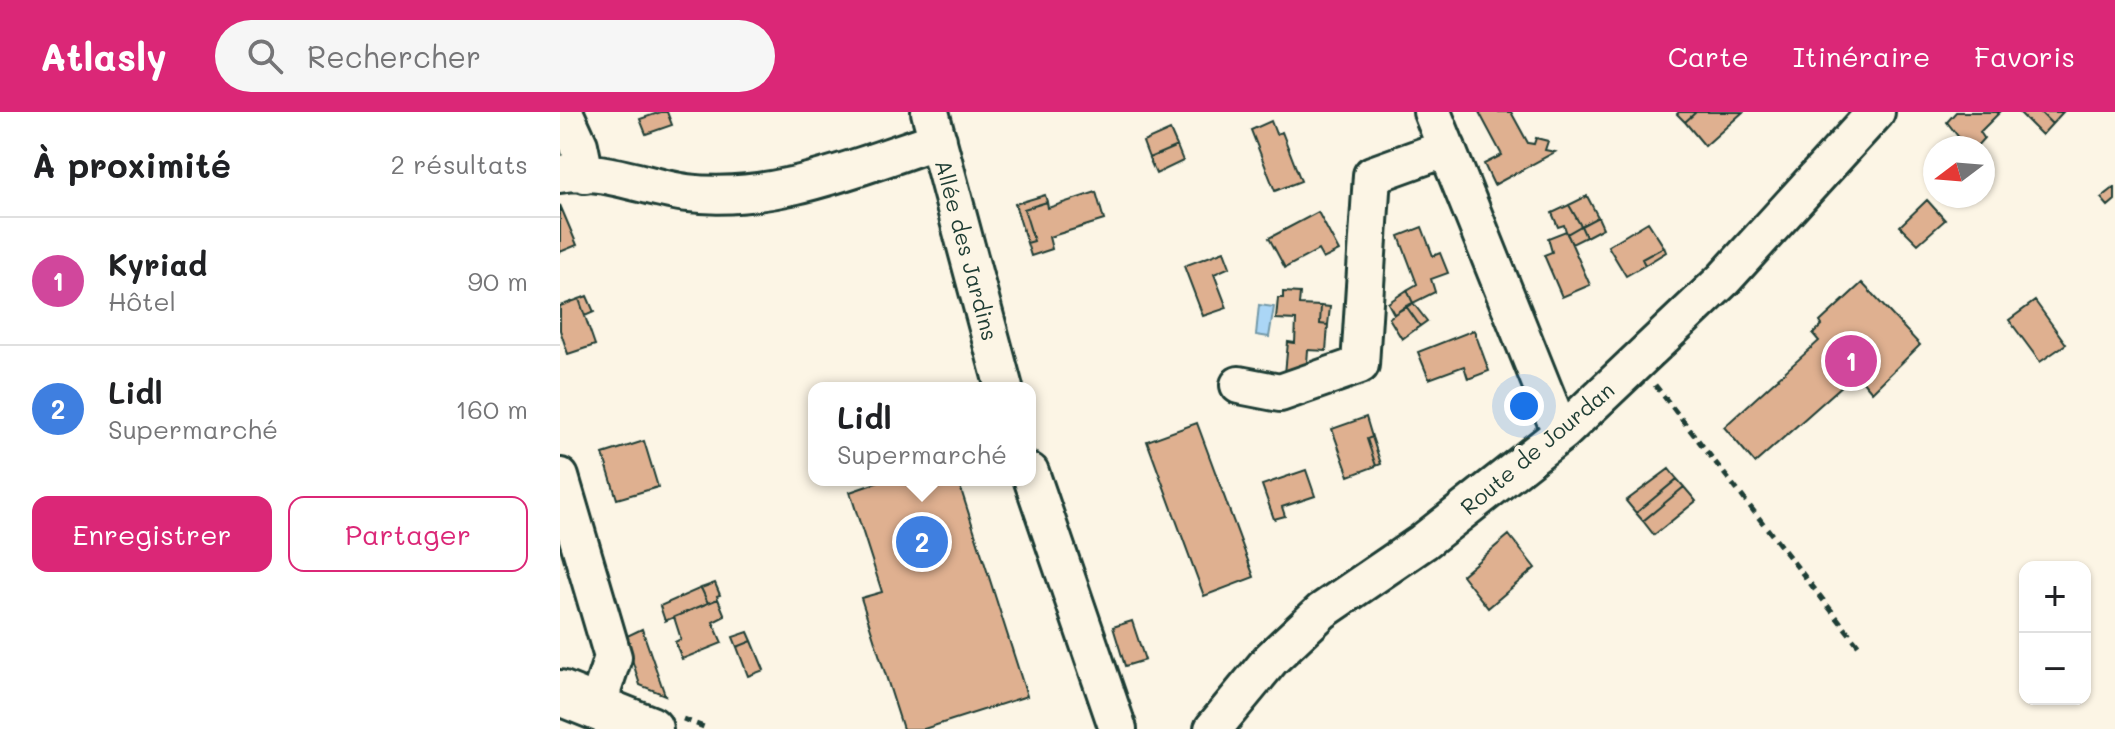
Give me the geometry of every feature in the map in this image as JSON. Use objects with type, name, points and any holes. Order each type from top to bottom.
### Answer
[{"type":"main road","points":[[574,712],[650,729]]},
{"type":"street","points":[[564,112],[579,145],[572,174],[688,193],[748,193],[800,186],[934,126]]},
{"type":"street","points":[[1432,112],[1554,416],[1564,431]]},
{"type":"street","name":"Route de Jourdan","points":[[1213,729],[1271,659],[1322,611],[1423,542],[1564,431],[1724,279],[1876,112]]},
{"type":"street","name":"Allée des Jardins","points":[[934,126],[1002,382]]},
{"type":"street","points":[[1239,385],[1280,393],[1360,365],[1372,175],[1447,148]]},
{"type":"street","points":[[560,477],[613,657],[574,712]]},
{"type":"street","points":[[1035,486],[1118,729]]},
{"type":"path","points":[[1637,363],[1859,646]]},
{"type":"water","points":[[1259,305],[1274,307],[1269,337],[1256,335]]},
{"type":"building","points":[[667,112],[672,125],[646,134],[640,119]]},
{"type":"building","points":[[1479,112],[1511,112],[1528,143],[1534,144],[1536,138],[1548,141],[1545,150],[1555,152],[1494,185],[1484,164],[1502,155]]},
{"type":"building","points":[[1696,112],[1685,122],[1677,114]]},
{"type":"building","points":[[1696,112],[1743,112],[1705,146],[1685,122]]},
{"type":"building","points":[[1956,112],[2000,112],[1980,132],[1983,136],[1958,136],[1947,122]]},
{"type":"building","points":[[2019,112],[2040,112],[2052,124],[2042,135]]},
{"type":"building","points":[[2040,112],[2063,112],[2052,124]]},
{"type":"building","points":[[1271,121],[1276,134],[1282,132],[1301,181],[1275,191],[1251,130]]},
{"type":"building","points":[[1170,130],[1177,146],[1149,158],[1143,142]]},
{"type":"building","points":[[1177,146],[1183,161],[1156,174],[1149,158]]},
{"type":"building","points":[[2115,187],[2115,200],[2108,206],[2101,198]]},
{"type":"building","points":[[1096,192],[1104,220],[1049,237],[1052,249],[1031,256],[1027,243],[1034,241],[1024,209],[1047,202],[1048,208]]},
{"type":"building","points":[[1045,195],[1047,202],[1024,209],[1034,241],[1027,243],[1015,204]]},
{"type":"building","points":[[1587,196],[1598,217],[1581,226],[1569,205]]},
{"type":"building","points":[[1923,204],[1923,208],[1934,208],[1945,220],[1918,244],[1900,226]]},
{"type":"building","points":[[560,205],[577,245],[560,252]]},
{"type":"building","points":[[1569,205],[1581,226],[1567,234],[1564,225],[1558,227],[1552,213]]},
{"type":"building","points":[[1318,212],[1339,251],[1323,259],[1318,250],[1285,268],[1269,238]]},
{"type":"building","points":[[1598,217],[1603,228],[1586,237],[1581,226]]},
{"type":"building","points":[[1648,222],[1664,247],[1642,259],[1645,265],[1626,276],[1608,246]]},
{"type":"building","points":[[1581,226],[1586,237],[1572,244],[1567,234]]},
{"type":"building","points":[[1422,227],[1433,256],[1440,253],[1448,273],[1431,279],[1435,292],[1413,303],[1407,290],[1417,284],[1399,236]]},
{"type":"building","points":[[1566,231],[1590,285],[1562,297],[1544,255],[1552,252],[1548,238]]},
{"type":"building","points":[[1664,247],[1666,252],[1645,265],[1642,259]]},
{"type":"building","points":[[1224,251],[1230,267],[1214,274],[1227,308],[1203,316],[1184,266]]},
{"type":"building","points":[[1862,283],[1920,345],[1872,392],[1862,380],[1859,383],[1853,376],[1755,463],[1724,427],[1819,341],[1813,334],[1822,325],[1820,322]]},
{"type":"building","points":[[1407,290],[1413,303],[1394,314],[1388,303]]},
{"type":"building","points":[[1283,292],[1300,293],[1299,305],[1321,306],[1320,324],[1328,325],[1326,351],[1308,350],[1306,376],[1285,374],[1288,342],[1295,343],[1296,320],[1276,319],[1278,298],[1283,298]]},
{"type":"building","points":[[587,296],[594,312],[585,316],[579,299]]},
{"type":"building","points":[[579,299],[595,345],[568,354],[560,330],[560,306]]},
{"type":"building","points":[[2035,301],[2066,344],[2040,362],[2009,320]]},
{"type":"building","points":[[1413,303],[1427,321],[1420,326],[1406,306]]},
{"type":"building","points":[[1321,306],[1330,307],[1328,325],[1320,324]]},
{"type":"building","points":[[1406,306],[1420,326],[1402,339],[1389,318]]},
{"type":"building","points":[[1474,330],[1489,371],[1468,379],[1464,366],[1429,379],[1418,352]]},
{"type":"building","points":[[1366,417],[1372,437],[1367,439],[1376,466],[1349,476],[1332,429]]},
{"type":"building","points":[[1197,423],[1254,577],[1204,596],[1147,441]]},
{"type":"building","points":[[1372,437],[1381,464],[1376,466],[1367,439]]},
{"type":"building","points":[[644,441],[658,487],[617,499],[603,454]]},
{"type":"building","points":[[1669,469],[1677,479],[1636,513],[1626,501]]},
{"type":"building","points":[[1306,470],[1315,496],[1282,507],[1285,516],[1274,519],[1262,485]]},
{"type":"building","points":[[1677,479],[1684,487],[1643,521],[1636,513]]},
{"type":"building","points":[[868,486],[960,486],[1027,696],[924,729],[903,729],[861,598],[882,592],[850,492]]},
{"type":"building","points":[[1684,487],[1696,501],[1654,535],[1643,521]]},
{"type":"building","points":[[1509,535],[1535,568],[1488,608],[1462,575]]},
{"type":"building","points":[[715,583],[720,595],[708,603],[701,588]]},
{"type":"building","points":[[701,588],[708,603],[665,621],[660,606]]},
{"type":"building","points":[[718,599],[725,616],[713,622],[722,643],[682,659],[675,642],[681,639],[674,617]]},
{"type":"building","points":[[1132,621],[1145,660],[1125,666],[1113,627]]},
{"type":"building","points":[[642,629],[665,695],[640,685],[625,637]]},
{"type":"building","points":[[748,632],[752,641],[737,647],[733,637]]},
{"type":"building","points":[[752,641],[764,670],[748,676],[737,647]]},
{"type":"place","name":"Kyriad","points":[[1851,361]]},
{"type":"place","name":"Lidl","points":[[922,542]]}]
